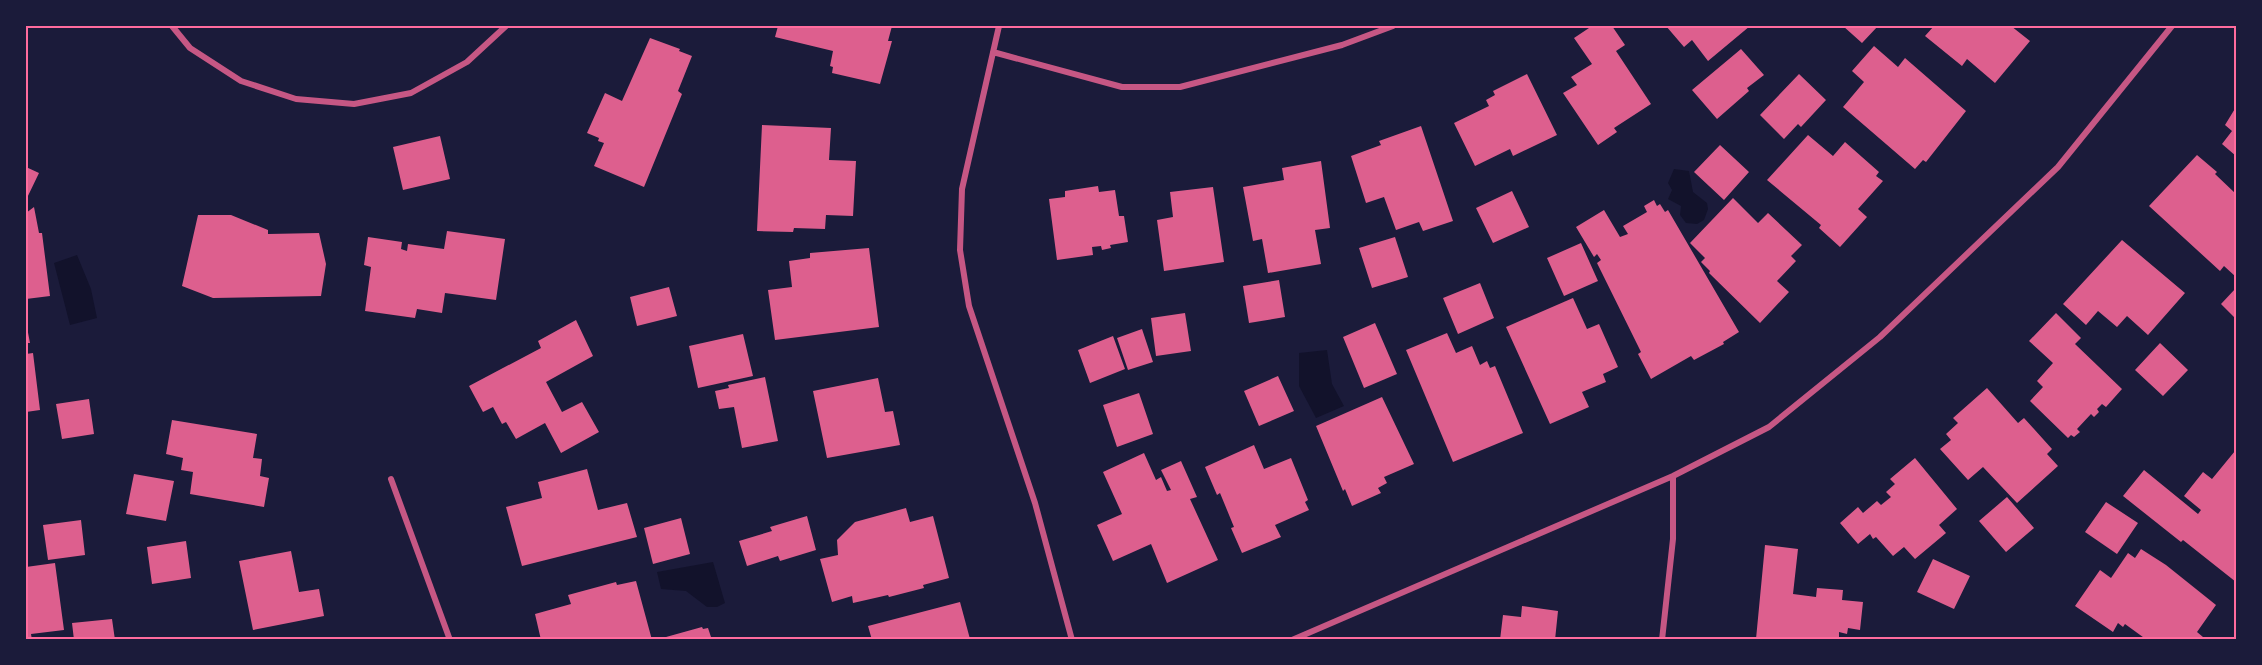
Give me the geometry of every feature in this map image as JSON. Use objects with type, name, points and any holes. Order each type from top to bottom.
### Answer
[{"type":"street","points":[[172,26],[190,48],[241,81],[296,99],[354,104],[411,93],[467,62],[506,26]]},
{"type":"street","points":[[999,26],[962,189],[960,250],[969,306],[1035,503],[1072,639]]},
{"type":"street","points":[[993,52],[1122,87],[1180,87],[1342,45],[1393,26]]},
{"type":"street","points":[[1292,639],[1673,476],[1769,427],[1880,338],[2058,167],[2172,26]]},
{"type":"street","points":[[1662,639],[1673,539],[1673,476]]},
{"type":"street","points":[[391,479],[450,639]]},
{"type":"shaded area","points":[[1674,169],[1689,171],[1693,192],[1707,203],[1708,209],[1704,220],[1697,224],[1686,223],[1680,215],[1681,206],[1668,199],[1672,190],[1668,183]]},
{"type":"shaded area","points":[[77,255],[91,289],[97,318],[70,325],[54,263]]},
{"type":"shaded area","points":[[1327,350],[1332,384],[1344,406],[1316,418],[1299,386],[1299,353]]},
{"type":"shaded area","points":[[713,562],[725,603],[717,607],[707,607],[686,591],[661,589],[657,572]]},
{"type":"building","points":[[778,26],[892,26],[888,41],[892,41],[880,84],[832,73],[833,67],[830,66],[833,51],[775,37]]},
{"type":"building","points":[[1592,26],[1612,26],[1625,45],[1616,51],[1651,104],[1614,128],[1617,132],[1598,145],[1563,93],[1577,85],[1571,77],[1592,64],[1574,38]]},
{"type":"building","points":[[1666,26],[1750,26],[1708,61],[1692,40],[1684,47]]},
{"type":"building","points":[[1843,26],[1878,26],[1862,43]]},
{"type":"building","points":[[1934,26],[2011,26],[2030,41],[1995,83],[1967,59],[1962,66],[1925,36]]},
{"type":"building","points":[[650,38],[692,56],[678,91],[682,94],[644,187],[594,166],[604,143],[587,133],[605,93],[622,101]]},
{"type":"building","points":[[1874,46],[1898,67],[1905,58],[1966,111],[1926,162],[1923,160],[1915,169],[1843,107],[1864,82],[1852,71]]},
{"type":"building","points":[[1741,49],[1764,75],[1747,88],[1749,91],[1717,119],[1692,90]]},
{"type":"building","points":[[1527,74],[1557,135],[1513,156],[1510,149],[1475,166],[1454,123],[1489,106],[1486,100],[1495,95],[1493,91]]},
{"type":"building","points":[[1799,74],[1826,100],[1801,127],[1798,124],[1784,139],[1760,115]]},
{"type":"building","points":[[2236,107],[2236,156],[2222,144],[2232,131],[2225,125]]},
{"type":"building","points":[[762,125],[831,128],[829,160],[856,161],[853,216],[826,215],[825,229],[794,228],[793,232],[757,231]]},
{"type":"building","points":[[1421,126],[1453,221],[1423,231],[1419,222],[1396,230],[1384,197],[1366,203],[1351,156],[1381,145],[1379,141]]},
{"type":"building","points":[[1808,135],[1833,156],[1845,142],[1879,172],[1876,176],[1883,181],[1858,209],[1867,217],[1840,247],[1819,228],[1821,225],[1767,180]]},
{"type":"building","points":[[440,136],[450,179],[403,190],[393,147]]},
{"type":"building","points":[[1720,145],[1749,172],[1724,200],[1694,172]]},
{"type":"building","points":[[2197,155],[2217,172],[2215,174],[2236,194],[2236,277],[2224,266],[2220,271],[2149,206]]},
{"type":"building","points":[[1321,161],[1330,228],[1315,230],[1321,264],[1268,273],[1262,239],[1253,241],[1243,187],[1284,180],[1282,168]]},
{"type":"building","points":[[26,167],[39,173],[26,200]]},
{"type":"building","points":[[1098,186],[1099,192],[1115,190],[1119,216],[1124,216],[1128,242],[1110,245],[1111,248],[1102,250],[1101,246],[1092,247],[1093,255],[1057,260],[1049,199],[1065,197],[1065,191]]},
{"type":"building","points":[[1213,187],[1224,262],[1164,271],[1157,220],[1173,217],[1170,192]]},
{"type":"building","points":[[1512,191],[1529,227],[1493,243],[1476,208]]},
{"type":"building","points":[[1733,198],[1758,223],[1768,213],[1802,245],[1791,256],[1796,261],[1777,281],[1789,292],[1760,323],[1709,273],[1710,271],[1701,262],[1705,258],[1690,243]]},
{"type":"building","points":[[1654,200],[1657,206],[1660,204],[1665,212],[1668,210],[1739,332],[1723,342],[1724,344],[1694,360],[1691,356],[1651,379],[1638,354],[1641,352],[1597,263],[1601,260],[1597,254],[1594,257],[1576,227],[1604,210],[1620,237],[1628,234],[1623,226],[1647,212],[1644,206]]},
{"type":"building","points":[[34,207],[39,233],[42,233],[50,296],[26,299],[26,213]]},
{"type":"building","points":[[198,215],[231,215],[268,230],[268,234],[319,233],[326,264],[321,296],[213,298],[182,286]]},
{"type":"building","points":[[447,231],[505,239],[496,300],[445,293],[442,313],[417,309],[415,318],[365,311],[371,267],[364,265],[368,237],[402,242],[401,249],[407,251],[408,244],[444,249]]},
{"type":"building","points":[[1395,237],[1408,277],[1372,288],[1359,248]]},
{"type":"building","points":[[2122,240],[2185,293],[2148,335],[2127,316],[2117,327],[2098,311],[2086,325],[2063,304]]},
{"type":"building","points":[[1581,243],[1598,281],[1564,296],[1547,258]]},
{"type":"building","points":[[869,248],[879,327],[775,340],[768,290],[792,287],[789,261],[810,258],[810,253]]},
{"type":"building","points":[[1279,280],[1285,317],[1249,323],[1243,286]]},
{"type":"building","points":[[1480,283],[1494,318],[1458,334],[1443,298]]},
{"type":"building","points":[[669,287],[677,316],[637,326],[630,297]]},
{"type":"building","points":[[2236,288],[2236,319],[2221,304]]},
{"type":"building","points":[[1573,298],[1587,329],[1599,324],[1618,367],[1603,374],[1606,382],[1582,392],[1589,407],[1550,424],[1506,327]]},
{"type":"building","points":[[1185,313],[1191,351],[1156,356],[1151,318]]},
{"type":"building","points":[[2056,313],[2081,338],[2075,344],[2122,389],[2106,407],[2102,404],[2097,409],[2099,412],[2094,417],[2091,414],[2077,429],[2080,432],[2068,438],[2030,401],[2043,387],[2037,381],[2053,363],[2029,341]]},
{"type":"building","points":[[576,320],[593,356],[546,382],[562,412],[582,402],[599,432],[561,453],[545,423],[516,439],[506,422],[502,424],[493,407],[483,412],[469,386],[541,348],[538,341]]},
{"type":"building","points":[[26,322],[30,343],[26,343]]},
{"type":"building","points":[[1375,323],[1397,374],[1364,388],[1343,337]]},
{"type":"building","points":[[1142,329],[1153,362],[1128,370],[1117,338]]},
{"type":"building","points":[[1447,333],[1456,353],[1472,346],[1480,365],[1487,361],[1490,368],[1495,366],[1523,433],[1453,462],[1406,350]]},
{"type":"building","points":[[743,334],[753,376],[698,388],[689,346]]},
{"type":"building","points":[[1113,336],[1125,369],[1090,383],[1078,350]]},
{"type":"building","points":[[2160,343],[2188,370],[2163,396],[2135,370]]},
{"type":"building","points":[[33,353],[40,410],[26,412],[26,354]]},
{"type":"building","points":[[1278,376],[1294,411],[1259,426],[1244,391]]},
{"type":"building","points":[[765,377],[778,441],[742,448],[734,407],[719,409],[715,391],[729,388],[728,385]]},
{"type":"building","points":[[878,378],[885,412],[893,411],[900,445],[827,458],[813,391]]},
{"type":"building","points":[[1987,388],[2018,423],[2024,418],[2052,449],[2047,454],[2058,466],[2017,503],[1983,467],[1968,480],[1940,449],[1951,440],[1946,434],[1958,423],[1953,418]]},
{"type":"building","points":[[1139,393],[1153,434],[1117,447],[1103,405]]},
{"type":"building","points":[[1382,397],[1414,464],[1384,477],[1387,483],[1378,488],[1381,493],[1352,506],[1345,489],[1343,491],[1316,426]]},
{"type":"building","points":[[89,399],[94,434],[62,439],[56,404]]},
{"type":"building","points":[[172,420],[257,434],[253,458],[262,459],[260,476],[269,478],[264,507],[190,494],[193,472],[181,470],[183,458],[166,454]]},
{"type":"building","points":[[1254,445],[1264,469],[1291,458],[1308,500],[1305,502],[1309,510],[1275,525],[1281,537],[1242,553],[1220,493],[1217,495],[1205,467]]},
{"type":"building","points":[[2235,451],[2236,582],[2123,496],[2144,470],[2198,514],[2201,510],[2184,496],[2203,472],[2212,479]]},
{"type":"building","points":[[1144,453],[1156,480],[1161,477],[1167,491],[1171,490],[1161,470],[1181,461],[1197,497],[1190,499],[1218,560],[1167,583],[1151,544],[1113,561],[1097,525],[1122,514],[1103,472]]},
{"type":"building","points":[[1915,458],[1957,509],[1939,525],[1946,533],[1915,559],[1904,547],[1893,556],[1876,537],[1873,539],[1870,534],[1858,544],[1840,523],[1858,507],[1863,513],[1877,501],[1881,505],[1891,497],[1886,492],[1895,484],[1890,479]]},
{"type":"building","points":[[587,469],[598,510],[627,503],[637,537],[522,566],[506,507],[542,498],[538,482]]},
{"type":"building","points":[[134,474],[174,481],[166,521],[126,514]]},
{"type":"building","points":[[2007,497],[2034,528],[2006,552],[1979,521]]},
{"type":"building","points":[[2106,502],[2138,523],[2117,554],[2085,532]]},
{"type":"building","points":[[906,508],[910,522],[933,516],[949,578],[923,585],[924,588],[889,597],[888,595],[853,603],[852,596],[832,602],[820,559],[838,555],[837,540],[855,522]]},
{"type":"building","points":[[807,516],[816,550],[780,561],[778,556],[747,566],[739,541],[772,531],[770,527]]},
{"type":"building","points":[[681,518],[690,554],[653,564],[644,528]]},
{"type":"building","points":[[81,520],[85,555],[48,560],[43,525]]},
{"type":"building","points":[[186,541],[191,578],[152,584],[147,547]]},
{"type":"building","points":[[1765,545],[1798,549],[1793,594],[1816,597],[1817,588],[1843,590],[1842,600],[1863,602],[1860,630],[1848,628],[1847,634],[1839,632],[1839,640],[1756,639]]},
{"type":"building","points":[[2141,549],[2166,565],[2216,605],[2197,632],[2203,637],[2201,640],[2147,640],[2125,624],[2123,627],[2118,623],[2113,632],[2075,606],[2100,570],[2111,578],[2128,553],[2135,558]]},
{"type":"building","points":[[291,551],[299,592],[319,589],[324,616],[253,630],[239,561]]},
{"type":"building","points":[[1933,559],[1970,576],[1954,609],[1917,592]]},
{"type":"building","points":[[55,563],[64,630],[31,634],[32,640],[26,640],[26,567]]},
{"type":"building","points":[[636,581],[652,640],[541,640],[535,614],[571,604],[568,595],[616,582],[617,585]]},
{"type":"building","points":[[960,602],[970,639],[872,640],[868,626]]},
{"type":"building","points":[[1522,606],[1558,611],[1555,640],[1500,640],[1503,615],[1521,617]]},
{"type":"building","points":[[112,619],[115,640],[74,640],[72,623]]},
{"type":"building","points":[[702,627],[703,629],[708,628],[712,640],[667,640],[666,637]]}]
